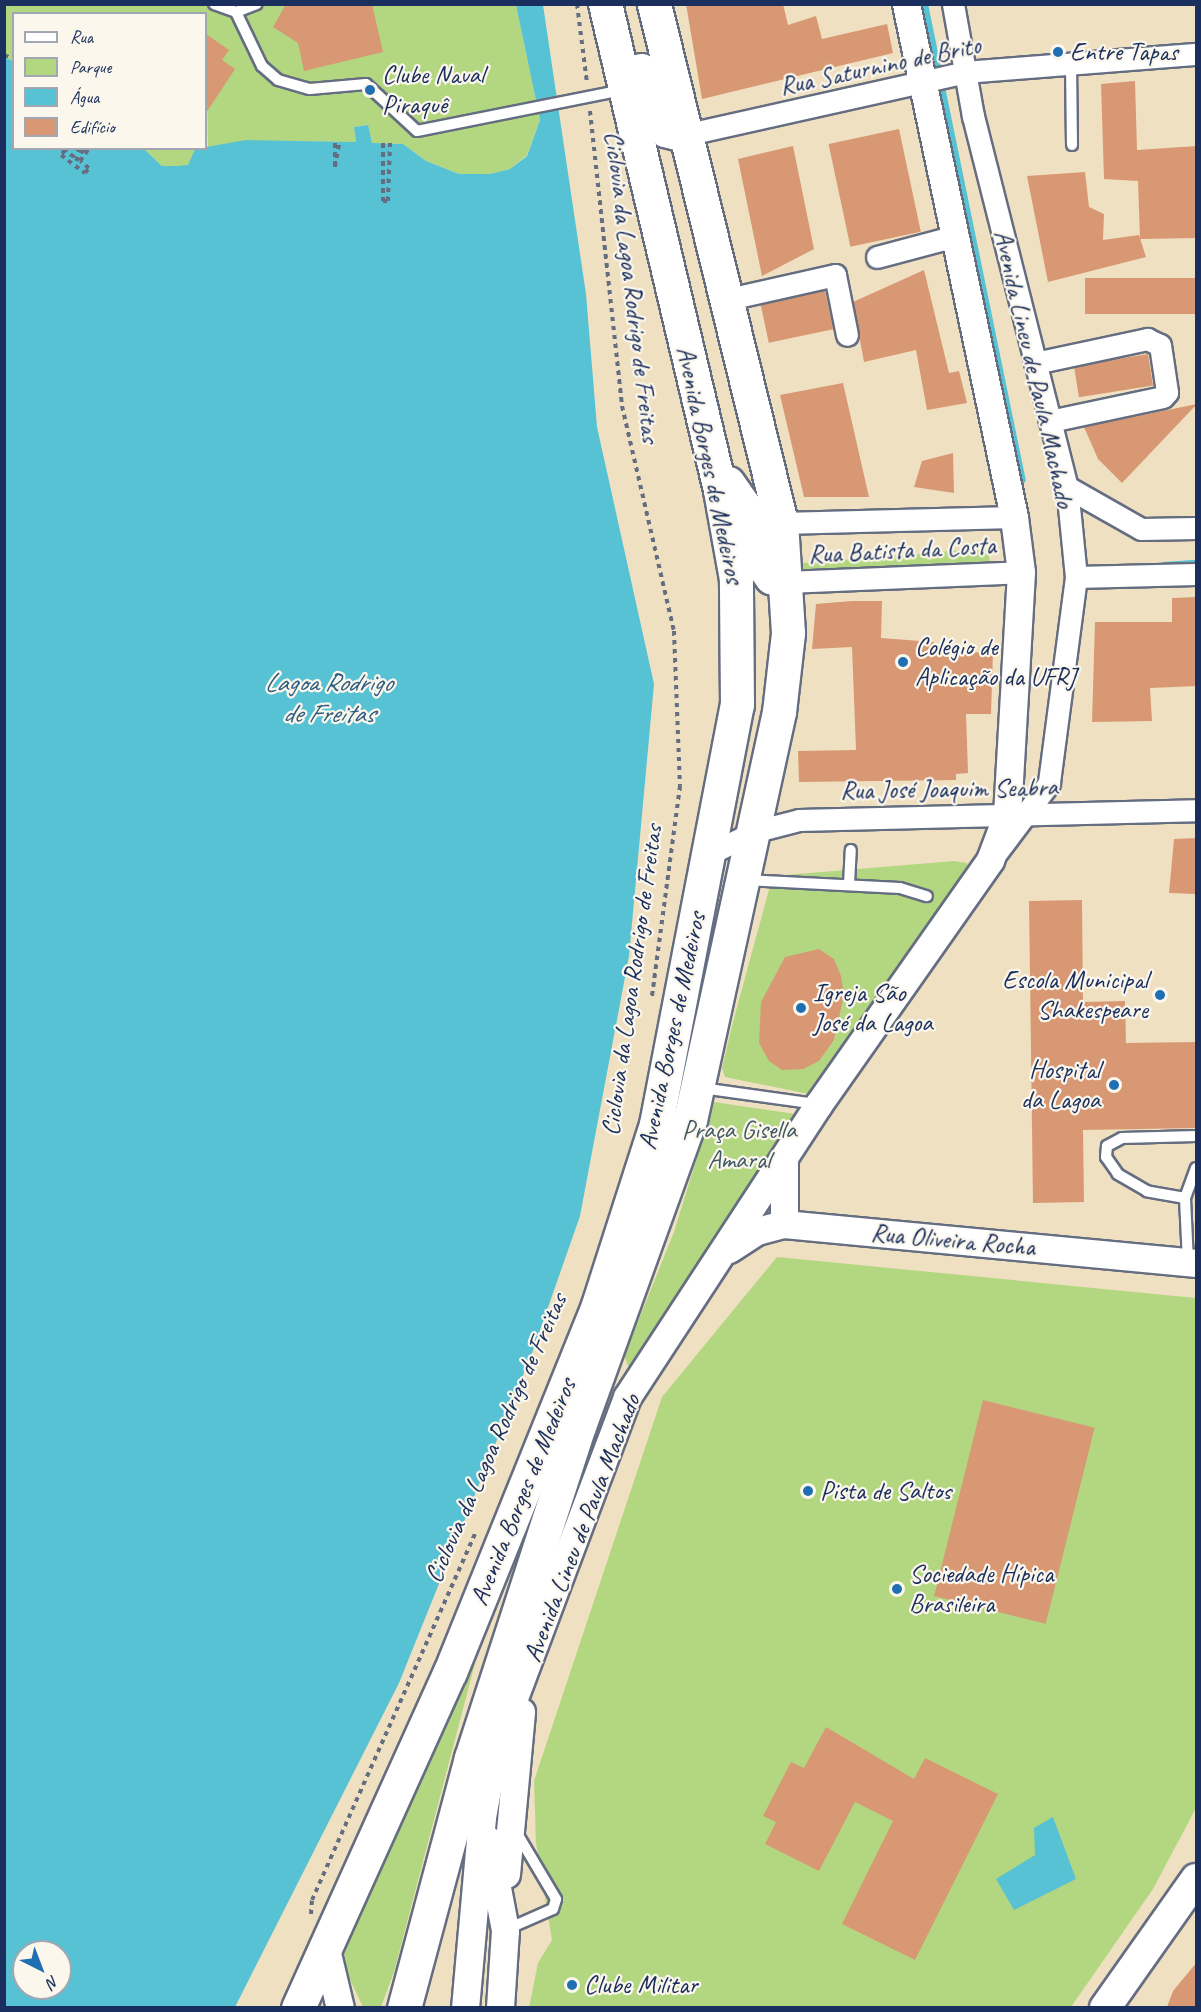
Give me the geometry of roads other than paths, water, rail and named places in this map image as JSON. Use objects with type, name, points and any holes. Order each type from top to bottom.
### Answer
[{"type":"highway","name":"Avenida Borges de Medeiros","points":[[298,2007],[318,1936],[450,1672],[598,1305],[656,1124],[737,705],[739,649],[736,579],[716,471],[614,92],[605,4]]},
{"type":"highway","points":[[623,4],[654,116],[665,130],[684,135]]},
{"type":"highway","name":"Avenida Borges de Medeiros","points":[[404,2007],[471,1758],[698,1088],[756,831],[781,700],[788,633],[781,523],[724,300],[654,4]]},
{"type":"highway","points":[[716,471],[744,506],[768,573],[786,582]]},
{"type":"main road","points":[[1105,2007],[1196,1880]]},
{"type":"street","name":"Avenida Lineu de Paula Machado","points":[[906,4],[925,81],[1014,517],[1021,572],[1018,815]]},
{"type":"street","name":"Avenida Lineu de Paula Machado","points":[[465,2007],[495,1817],[494,1751],[525,1681],[627,1397],[818,1105],[990,860],[1018,815],[1049,783],[1076,577],[1067,488],[963,72],[953,4]]},
{"type":"street","name":"Rua Saturnino de Brito","points":[[684,135],[963,72],[1197,54]]},
{"type":"street","points":[[877,257],[956,236]]},
{"type":"street","points":[[724,300],[835,275],[848,335]]},
{"type":"street","points":[[1035,363],[1147,339],[1160,345],[1167,392],[1163,397],[1050,421]]},
{"type":"street","points":[[1067,488],[1141,529],[1197,528]]},
{"type":"street","name":"Rua Batista da Costa","points":[[781,523],[1014,517]]},
{"type":"street","name":"Rua Batista da Costa","points":[[786,582],[1021,572]]},
{"type":"street","points":[[1076,577],[1197,574]]},
{"type":"street","name":"Rua José Joaquim Seabra","points":[[709,854],[756,831],[799,819],[1197,810]]},
{"type":"street","points":[[784,1224],[785,1156]]},
{"type":"street","name":"Rua Oliveira Rocha","points":[[719,1257],[757,1231],[784,1224],[1192,1262]]},
{"type":"street","points":[[471,1758],[495,1817],[505,1930],[500,2007]]},
{"type":"street","points":[[318,1936],[340,2007]]},
{"type":"lane","points":[[214,4],[236,12],[257,4]]},
{"type":"lane","points":[[236,12],[252,51],[278,80],[310,89],[366,84],[417,131],[525,112],[614,92]]},
{"type":"lane","points":[[1071,64],[1072,145]]},
{"type":"lane","points":[[849,884],[851,850]]},
{"type":"lane","points":[[745,880],[849,884],[927,896]]},
{"type":"lane","points":[[698,1088],[818,1105]]},
{"type":"lane","points":[[1185,1198],[1147,1191],[1118,1174],[1106,1157],[1107,1146],[1122,1138],[1197,1136]]},
{"type":"lane","points":[[1192,1262],[1185,1198],[1197,1168]]},
{"type":"lane","points":[[495,1817],[556,1899],[553,1910],[505,1930]]},
{"type":"water","name":"Lagoa Rodrigo de Freitas","points":[[516,5],[543,5],[586,294],[597,427],[654,684],[629,956],[580,1216],[532,1353],[399,1683],[235,2007],[5,2007],[4,57],[12,61],[12,150],[145,150],[162,166],[178,166],[188,165],[195,150],[207,150],[207,147],[246,140],[356,142],[354,127],[368,125],[372,143],[403,144],[426,161],[459,174],[490,174],[510,169],[527,156],[540,120]]},
{"type":"water","points":[[1053,1817],[1076,1879],[1014,1910],[996,1879],[1035,1855],[1034,1828]]},
{"type":"waterway","points":[[925,4],[1023,480]]},
{"type":"waterway","points":[[1164,565],[1196,563]]},
{"type":"place","name":"Entre Tapas","points":[[1058,52]]},
{"type":"place","name":"Clube Naval Piraquê","points":[[370,90]]},
{"type":"place","name":"Colégio de Aplicação da UFRJ","points":[[903,662]]},
{"type":"place","name":"Escola Municipal Shakespeare","points":[[1160,995]]},
{"type":"place","name":"Igreja São José da Lagoa","points":[[801,1008]]},
{"type":"place","name":"Hospital da Lagoa","points":[[1114,1085]]},
{"type":"place","name":"Pista de Saltos","points":[[808,1491]]},
{"type":"place","name":"Sociedade Hípica Brasileira","points":[[897,1589]]},
{"type":"place","name":"Clube Militar","points":[[572,1985]]},
{"type":"park label","name":"Praça Gisella Amaral","points":[[739,1145]]}]
